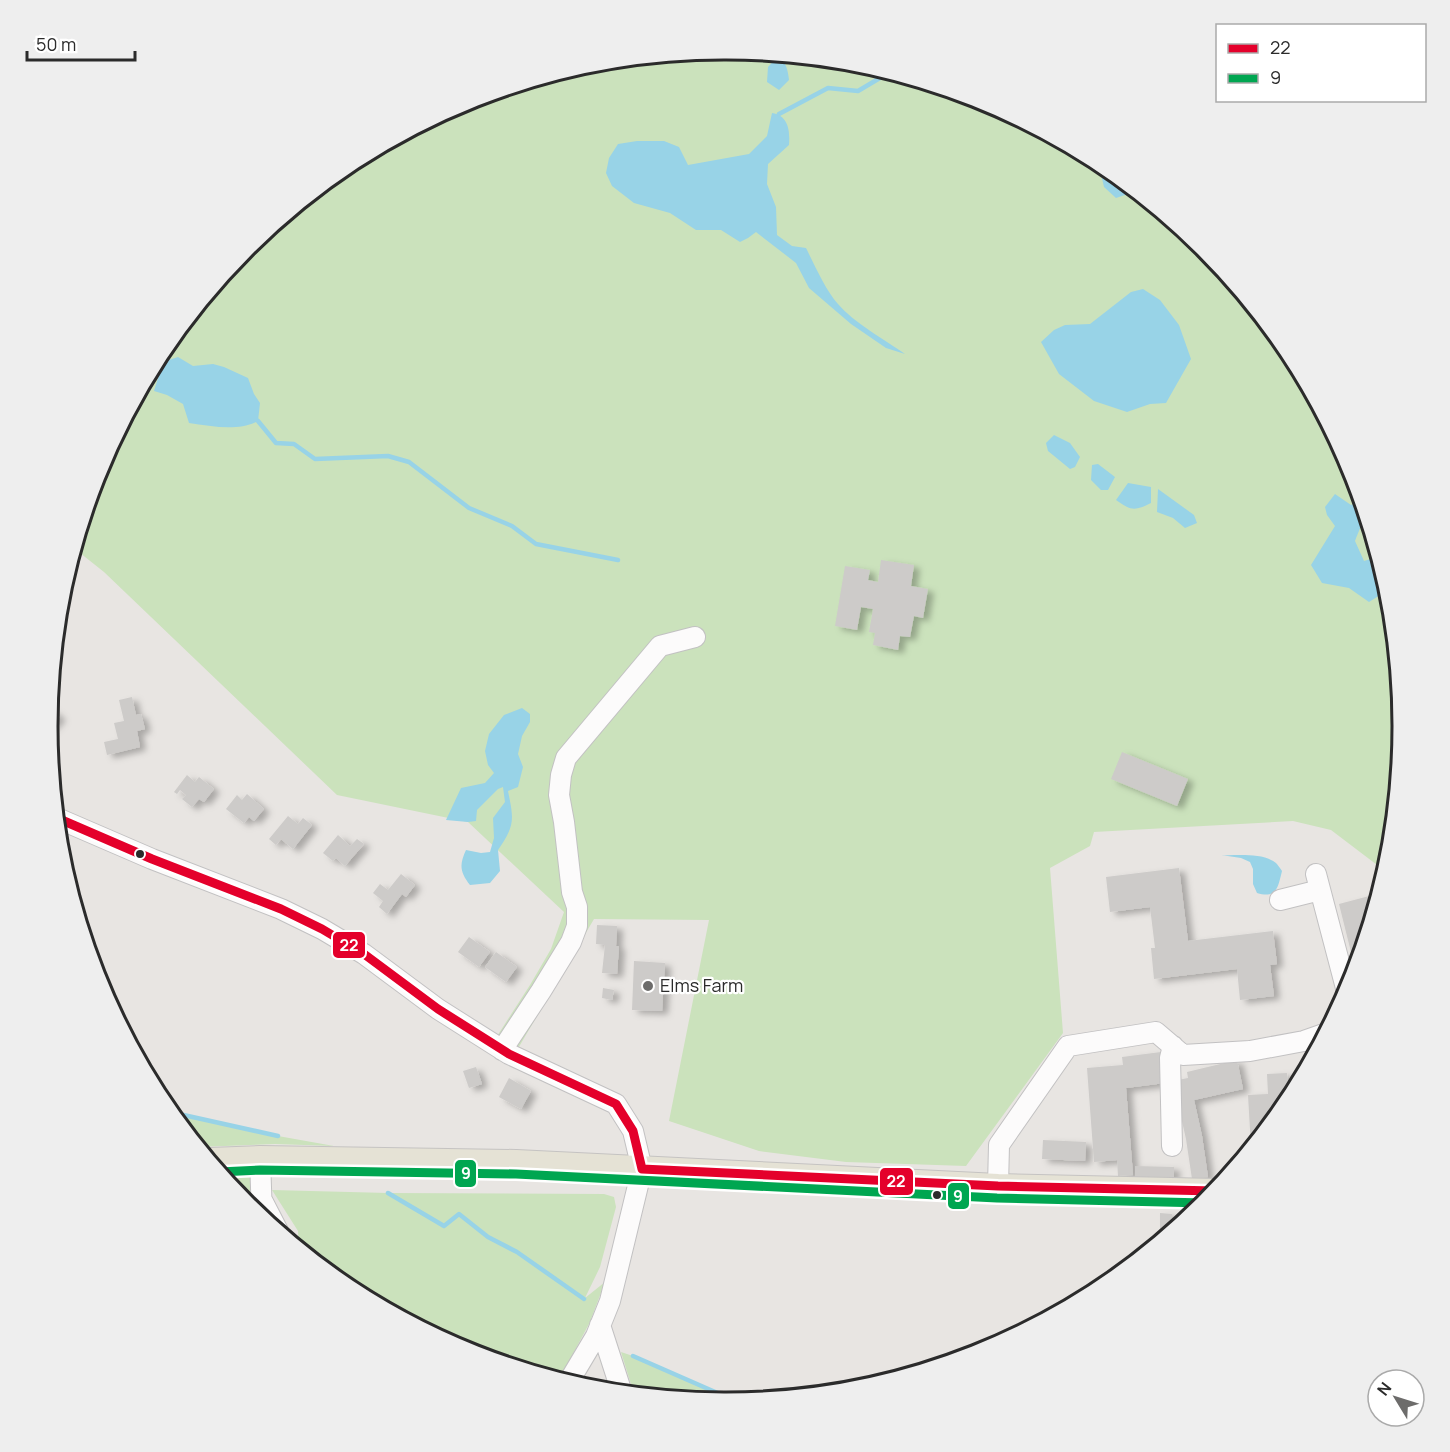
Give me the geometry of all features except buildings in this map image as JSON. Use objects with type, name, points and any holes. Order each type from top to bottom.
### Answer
[{"type":"main road","points":[[219,1160],[260,1158],[516,1162],[998,1186],[1202,1191]]},
{"type":"street","points":[[502,1050],[571,942],[577,926],[577,907],[572,892],[559,795],[566,758],[660,646],[695,637]]},
{"type":"street","points":[[66,825],[281,909],[322,929],[364,954],[438,1009],[513,1057],[616,1104],[633,1131],[642,1169],[610,1300],[596,1336],[573,1375]]},
{"type":"street","points":[[1280,900],[1318,882],[1343,976]]},
{"type":"street","points":[[998,1186],[999,1144],[1068,1046],[1156,1032],[1184,1055],[1250,1052],[1314,1038]]},
{"type":"street","points":[[1172,1146],[1170,1058],[1173,1046]]},
{"type":"street","points":[[260,1158],[261,1203]]},
{"type":"street","points":[[600,1325],[619,1384]]},
{"type":"green space","points":[[725,59],[812,65],[855,72],[898,82],[980,110],[1020,128],[1095,172],[1131,197],[1196,255],[1254,320],[1279,356],[1323,431],[1341,471],[1369,553],[1379,596],[1386,639],[1392,726],[1386,813],[1379,856],[1377,865],[1331,830],[1293,821],[1094,832],[1090,846],[1050,868],[1063,1033],[966,1166],[846,1162],[759,1151],[669,1121],[709,920],[594,919],[513,1057],[492,1044],[551,949],[564,912],[468,822],[337,795],[104,572],[81,553],[109,471],[127,431],[171,356],[196,320],[254,255],[319,197],[355,172],[430,128],[470,110],[552,82],[595,72],[638,65]]},
{"type":"green space","points":[[184,1115],[334,1146],[275,1144],[208,1147]]},
{"type":"green space","points":[[251,1176],[252,1194],[235,1177]]},
{"type":"green space","points":[[272,1190],[604,1194],[614,1197],[616,1207],[600,1267],[585,1298],[605,1282],[590,1322],[563,1373],[511,1357],[430,1324],[355,1280],[319,1255],[298,1238],[298,1231]]},
{"type":"green space","points":[[621,1352],[715,1392],[681,1391],[632,1386]]},
{"type":"water","points":[[773,61],[784,62],[786,66],[789,80],[779,90],[767,82],[768,67]]},
{"type":"water","points":[[772,113],[782,117],[789,135],[789,145],[768,164],[767,184],[776,207],[777,235],[792,246],[806,248],[825,285],[844,311],[905,354],[886,348],[851,324],[809,288],[796,263],[756,232],[740,242],[721,230],[696,230],[670,213],[634,203],[612,186],[606,173],[609,158],[618,144],[637,141],[664,141],[679,147],[688,165],[749,154],[767,136]]},
{"type":"water","points":[[1102,177],[1127,194],[1116,198],[1104,187]]},
{"type":"water","points":[[1143,289],[1160,300],[1179,325],[1191,359],[1166,403],[1150,404],[1127,412],[1094,401],[1059,374],[1041,342],[1054,330],[1065,325],[1090,324],[1131,292]]},
{"type":"water","points":[[178,357],[193,366],[213,364],[248,378],[260,403],[258,421],[233,427],[189,423],[183,404],[154,391],[159,376],[168,360]]},
{"type":"water","points":[[1054,435],[1070,443],[1080,457],[1075,467],[1070,469],[1048,451],[1046,443]]},
{"type":"water","points":[[1098,464],[1115,477],[1108,490],[1101,490],[1091,480],[1092,465]]},
{"type":"water","points":[[1128,483],[1151,487],[1151,503],[1133,509],[1116,500]]},
{"type":"water","points":[[1158,489],[1194,515],[1197,523],[1185,528],[1173,518],[1157,512]]},
{"type":"water","points":[[1335,494],[1353,504],[1361,526],[1355,541],[1364,561],[1370,559],[1379,596],[1369,602],[1349,588],[1322,583],[1311,565],[1335,526],[1327,515],[1325,507]]},
{"type":"water","points":[[522,708],[530,714],[530,722],[522,736],[518,754],[523,767],[518,787],[508,791],[512,822],[498,850],[500,871],[490,883],[470,885],[462,868],[464,855],[466,850],[490,852],[494,838],[493,818],[505,802],[503,787],[498,789],[477,810],[476,821],[446,820],[461,788],[485,783],[494,773],[488,765],[485,751],[489,734],[504,715]]},
{"type":"water","points":[[1221,855],[1264,857],[1276,863],[1282,871],[1276,890],[1269,894],[1257,893],[1253,884],[1253,869],[1250,862]]},
{"type":"waterway","points":[[779,114],[828,88],[858,91],[880,78]]},
{"type":"waterway","points":[[258,421],[276,443],[294,444],[315,459],[388,456],[409,462],[469,508],[512,526],[536,544],[618,560]]},
{"type":"waterway","points":[[184,1115],[278,1136]]},
{"type":"waterway","points":[[388,1193],[444,1226],[459,1214],[488,1237],[517,1252],[584,1299]]},
{"type":"waterway","points":[[633,1356],[715,1392]]},
{"type":"transit line","name":"22","points":[[65,822],[152,859],[281,909],[322,929],[364,954],[438,1009],[509,1054],[616,1104],[633,1131],[642,1169],[998,1186],[1202,1191]]},
{"type":"transit line","name":"9","points":[[230,1171],[516,1174],[997,1198],[1190,1203]]},
{"type":"place","name":"Elms Farm","points":[[648,986]]}]
